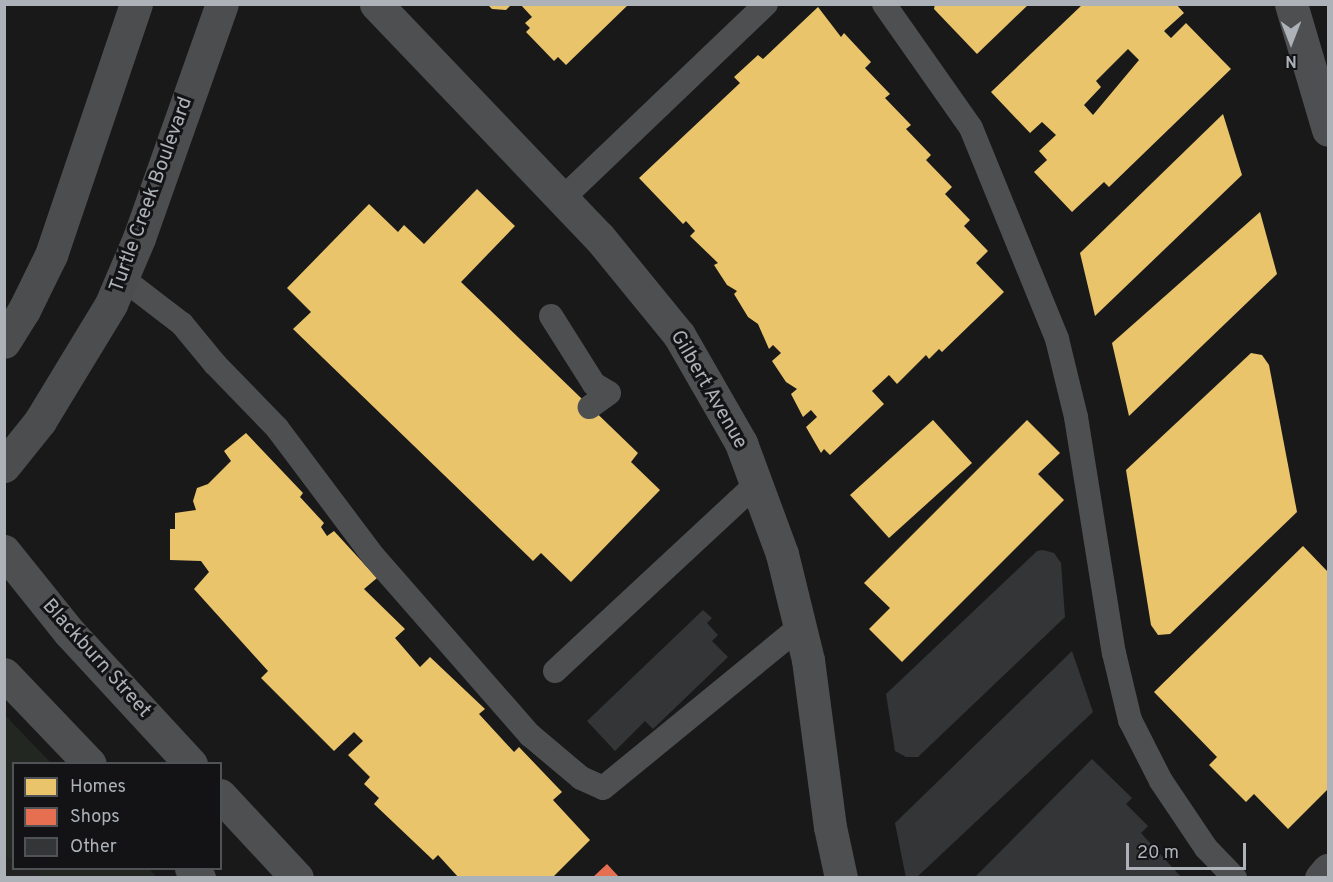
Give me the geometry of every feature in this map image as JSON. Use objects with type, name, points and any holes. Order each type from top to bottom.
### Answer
[{"type":"main road","points":[[4,342],[24,310],[51,255],[136,4]]},
{"type":"main road","name":"Turtle Creek Boulevard","points":[[4,466],[40,422],[111,304],[139,238],[222,4]]},
{"type":"main road","points":[[1321,878],[1329,870]]},
{"type":"street","name":"Gilbert Avenue","points":[[376,4],[599,237],[679,335],[741,443],[782,554],[808,660],[830,827],[841,878]]},
{"type":"street","points":[[1291,4],[1329,130]]},
{"type":"street","name":"Blackburn Street","points":[[4,551],[69,632],[189,762]]},
{"type":"street","points":[[4,674],[88,762]]},
{"type":"street","points":[[222,797],[297,878]]},
{"type":"lane","points":[[562,199],[766,4]]},
{"type":"lane","points":[[884,4],[971,128],[1057,339],[1076,417],[1114,653],[1130,720],[1168,791],[1206,848],[1234,878]]},
{"type":"lane","points":[[122,278],[182,324],[215,364],[277,428],[374,557],[530,735],[581,778],[603,788],[800,627]]},
{"type":"lane","points":[[551,316],[594,384],[609,393],[590,407]]},
{"type":"lane","points":[[555,671],[756,484]]},
{"type":"shaded area","points":[[4,714],[50,762],[12,762],[12,860],[5,856]]},
{"type":"shaded area","points":[[4,856],[12,860],[12,870],[30,870],[44,877],[5,877]]},
{"type":"shaded area","points":[[30,870],[150,870],[157,877],[44,877]]},
{"type":"building: Homes","points":[[520,4],[629,4],[566,65],[558,57],[554,61],[526,32],[530,28],[525,23],[532,17]]},
{"type":"building: Homes","points":[[935,4],[1029,4],[977,54],[934,9]]},
{"type":"building: Homes","points":[[1083,4],[1176,4],[1184,13],[1164,31],[1171,38],[1186,23],[1231,69],[1109,187],[1104,182],[1072,212],[1034,172],[1047,160],[1039,151],[1056,135],[1042,122],[1030,133],[991,92]],"holes":[[[1128,49],[1139,60],[1093,115],[1084,105],[1101,87],[1096,81]]]},
{"type":"building: Homes","points":[[488,5],[511,5],[506,10],[492,9]]},
{"type":"building: Homes","points":[[818,7],[841,37],[844,33],[871,62],[865,68],[890,94],[885,98],[911,125],[906,129],[931,155],[926,160],[952,187],[945,194],[970,220],[964,226],[988,251],[976,263],[1004,292],[942,352],[939,349],[929,359],[926,355],[897,384],[889,375],[872,391],[884,404],[830,455],[824,449],[821,453],[806,427],[817,417],[811,410],[803,417],[791,394],[797,389],[786,382],[772,361],[781,353],[773,345],[769,349],[758,324],[748,317],[734,294],[737,291],[727,285],[714,265],[718,263],[690,236],[695,231],[686,221],[683,224],[639,178],[740,83],[734,77],[758,55],[763,59]]},
{"type":"building: Homes","points":[[1223,114],[1242,175],[1095,316],[1080,253]]},
{"type":"building: Homes","points":[[477,189],[515,226],[461,282],[638,453],[631,462],[660,490],[571,582],[541,553],[533,561],[293,329],[311,312],[287,288],[369,204],[398,232],[404,225],[424,244]]},
{"type":"building: Homes","points":[[1260,212],[1277,274],[1129,416],[1112,343]]},
{"type":"building: Homes","points":[[1251,353],[1262,355],[1269,365],[1297,512],[1170,634],[1158,635],[1151,625],[1126,470]]},
{"type":"building: Homes","points":[[933,420],[972,463],[889,538],[850,495]]},
{"type":"building: Homes","points":[[1027,420],[1060,453],[1038,474],[1064,500],[902,662],[869,629],[890,608],[864,583]]},
{"type":"building: Homes","points":[[246,433],[303,493],[300,497],[324,523],[321,527],[327,536],[334,531],[377,578],[364,589],[405,629],[395,638],[420,667],[430,657],[485,709],[479,714],[514,752],[519,747],[562,792],[553,800],[590,840],[552,878],[459,878],[438,855],[433,860],[374,804],[379,798],[364,784],[370,777],[348,755],[363,741],[354,732],[334,751],[261,678],[268,671],[194,589],[209,572],[201,561],[170,560],[170,529],[175,529],[175,513],[196,510],[193,501],[197,488],[208,484],[231,461],[224,451]]},
{"type":"building: Homes","points":[[1303,546],[1328,572],[1328,789],[1288,829],[1254,794],[1246,802],[1209,765],[1217,757],[1154,692]]},
{"type":"building: Shops","points":[[607,864],[620,878],[592,878]]},
{"type":"building: Other","points":[[1037,551],[1054,553],[1061,563],[1065,617],[918,757],[906,757],[895,751],[886,694]]},
{"type":"building: Other","points":[[703,610],[712,618],[707,623],[718,635],[712,641],[728,657],[653,729],[645,721],[615,751],[587,721]]},
{"type":"building: Other","points":[[1072,651],[1093,712],[916,878],[906,878],[895,823]]},
{"type":"building: Other","points":[[1092,759],[1132,798],[1126,804],[1148,826],[1141,833],[1182,878],[974,878]]}]
